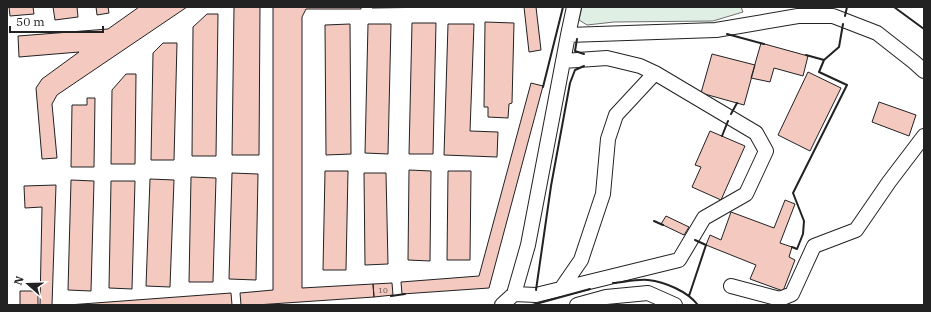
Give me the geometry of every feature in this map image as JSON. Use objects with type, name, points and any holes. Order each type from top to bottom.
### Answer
[{"type":"street","points":[[502,305],[514,294],[528,245],[574,7]]},
{"type":"street","points":[[568,35],[716,30],[798,16],[833,16],[877,33],[924,70]]},
{"type":"street","points":[[514,294],[536,295],[679,260],[704,218],[746,194],[766,151],[756,133],[655,73],[640,66],[607,58],[563,61]]},
{"type":"street","points":[[561,289],[581,260],[603,194],[608,139],[616,115],[655,73]]},
{"type":"street","points":[[731,286],[780,299],[792,294],[814,246],[856,230],[889,182],[924,136]]},
{"type":"street","points":[[578,305],[606,297],[648,293],[675,305]]},
{"type":"green space","points":[[582,7],[741,7],[743,12],[713,21],[614,22],[587,25],[579,20]]},
{"type":"building","points":[[9,7],[33,7],[34,14],[10,16]]},
{"type":"building","points":[[53,7],[77,7],[78,17],[55,20]]},
{"type":"building","points":[[96,7],[108,7],[109,13],[97,15]]},
{"type":"building","points":[[139,7],[187,7],[57,95],[52,104],[57,158],[42,159],[36,88],[42,79],[79,52],[19,57],[18,36],[108,29]]},
{"type":"building","points":[[234,7],[260,7],[259,155],[232,155]]},
{"type":"building","points":[[273,7],[361,7],[361,9],[306,9],[302,17],[302,288],[373,284],[374,297],[241,305],[240,293],[273,290]]},
{"type":"building","points":[[372,7],[440,7],[372,8]]},
{"type":"building","points":[[524,7],[536,7],[541,50],[529,52]]},
{"type":"building","points":[[207,14],[218,14],[216,156],[192,156],[193,27]]},
{"type":"building","points":[[485,22],[514,23],[512,103],[509,104],[508,118],[488,117],[488,107],[484,107]]},
{"type":"building","points":[[412,23],[436,23],[433,154],[409,154]]},
{"type":"building","points":[[350,24],[351,154],[326,155],[325,25]]},
{"type":"building","points":[[368,24],[391,24],[388,154],[365,153]]},
{"type":"building","points":[[448,24],[474,24],[470,131],[498,132],[497,157],[444,155]]},
{"type":"building","points":[[163,43],[177,43],[174,160],[151,160],[153,53]]},
{"type":"building","points":[[761,43],[808,56],[803,76],[774,68],[770,82],[751,78]]},
{"type":"building","points":[[712,54],[755,65],[744,105],[701,93]]},
{"type":"building","points":[[808,72],[841,88],[810,151],[778,135]]},
{"type":"building","points":[[126,74],[136,74],[135,164],[111,164],[112,90]]},
{"type":"building","points":[[531,83],[543,86],[489,288],[402,294],[401,282],[479,276]]},
{"type":"building","points":[[87,98],[95,98],[94,167],[71,167],[72,105],[87,105]]},
{"type":"building","points":[[879,102],[916,115],[909,136],[872,122]]},
{"type":"building","points":[[710,131],[745,146],[721,200],[692,187],[701,167],[695,165]]},
{"type":"building","points":[[409,170],[431,171],[430,261],[408,260]]},
{"type":"building","points":[[325,171],[348,171],[346,270],[323,270]]},
{"type":"building","points":[[448,171],[471,171],[470,260],[447,260]]},
{"type":"building","points":[[232,173],[258,174],[256,280],[229,279]]},
{"type":"building","points":[[364,173],[386,173],[388,264],[365,265]]},
{"type":"building","points":[[191,177],[216,178],[213,282],[189,282]]},
{"type":"building","points":[[150,179],[174,180],[170,287],[146,286]]},
{"type":"building","points":[[71,180],[94,181],[91,291],[68,290]]},
{"type":"building","points":[[111,181],[135,181],[132,289],[109,288]]},
{"type":"building","points":[[56,185],[52,305],[40,305],[42,207],[25,208],[24,186]]},
{"type":"building","points":[[785,200],[795,204],[780,243],[792,247],[789,257],[795,260],[783,291],[750,279],[756,265],[706,245],[710,235],[721,240],[731,212],[774,228]]},
{"type":"building","points":[[666,216],[689,227],[684,235],[661,224]]},
{"type":"building","points":[[392,283],[393,295],[374,297],[373,284]]},
{"type":"building","points":[[20,291],[38,291],[38,305],[20,305]]},
{"type":"building","points":[[231,293],[232,305],[68,305]]},
{"type":"wall","points":[[543,87],[563,7]]},
{"type":"wall","points":[[845,16],[847,7]]},
{"type":"wall","points":[[894,7],[924,29]]},
{"type":"wall","points":[[824,60],[839,47],[843,24]]},
{"type":"wall","points":[[727,34],[764,44]]},
{"type":"wall","points":[[577,39],[575,51],[584,54]]},
{"type":"wall","points":[[792,247],[797,249],[803,234],[804,221],[793,193],[847,85],[819,72],[824,60],[806,55]]},
{"type":"wall","points":[[536,290],[551,186],[570,83],[575,70],[584,66]]},
{"type":"wall","points":[[731,114],[737,103]]},
{"type":"wall","points":[[722,136],[728,121]]},
{"type":"wall","points":[[654,221],[663,225]]},
{"type":"wall","points":[[689,296],[706,245],[695,240]]},
{"type":"wall","points":[[613,283],[635,280],[655,281],[682,291],[698,305]]},
{"type":"wall","points":[[532,305],[590,289]]},
{"type":"wall","points":[[391,296],[405,294]]}]
